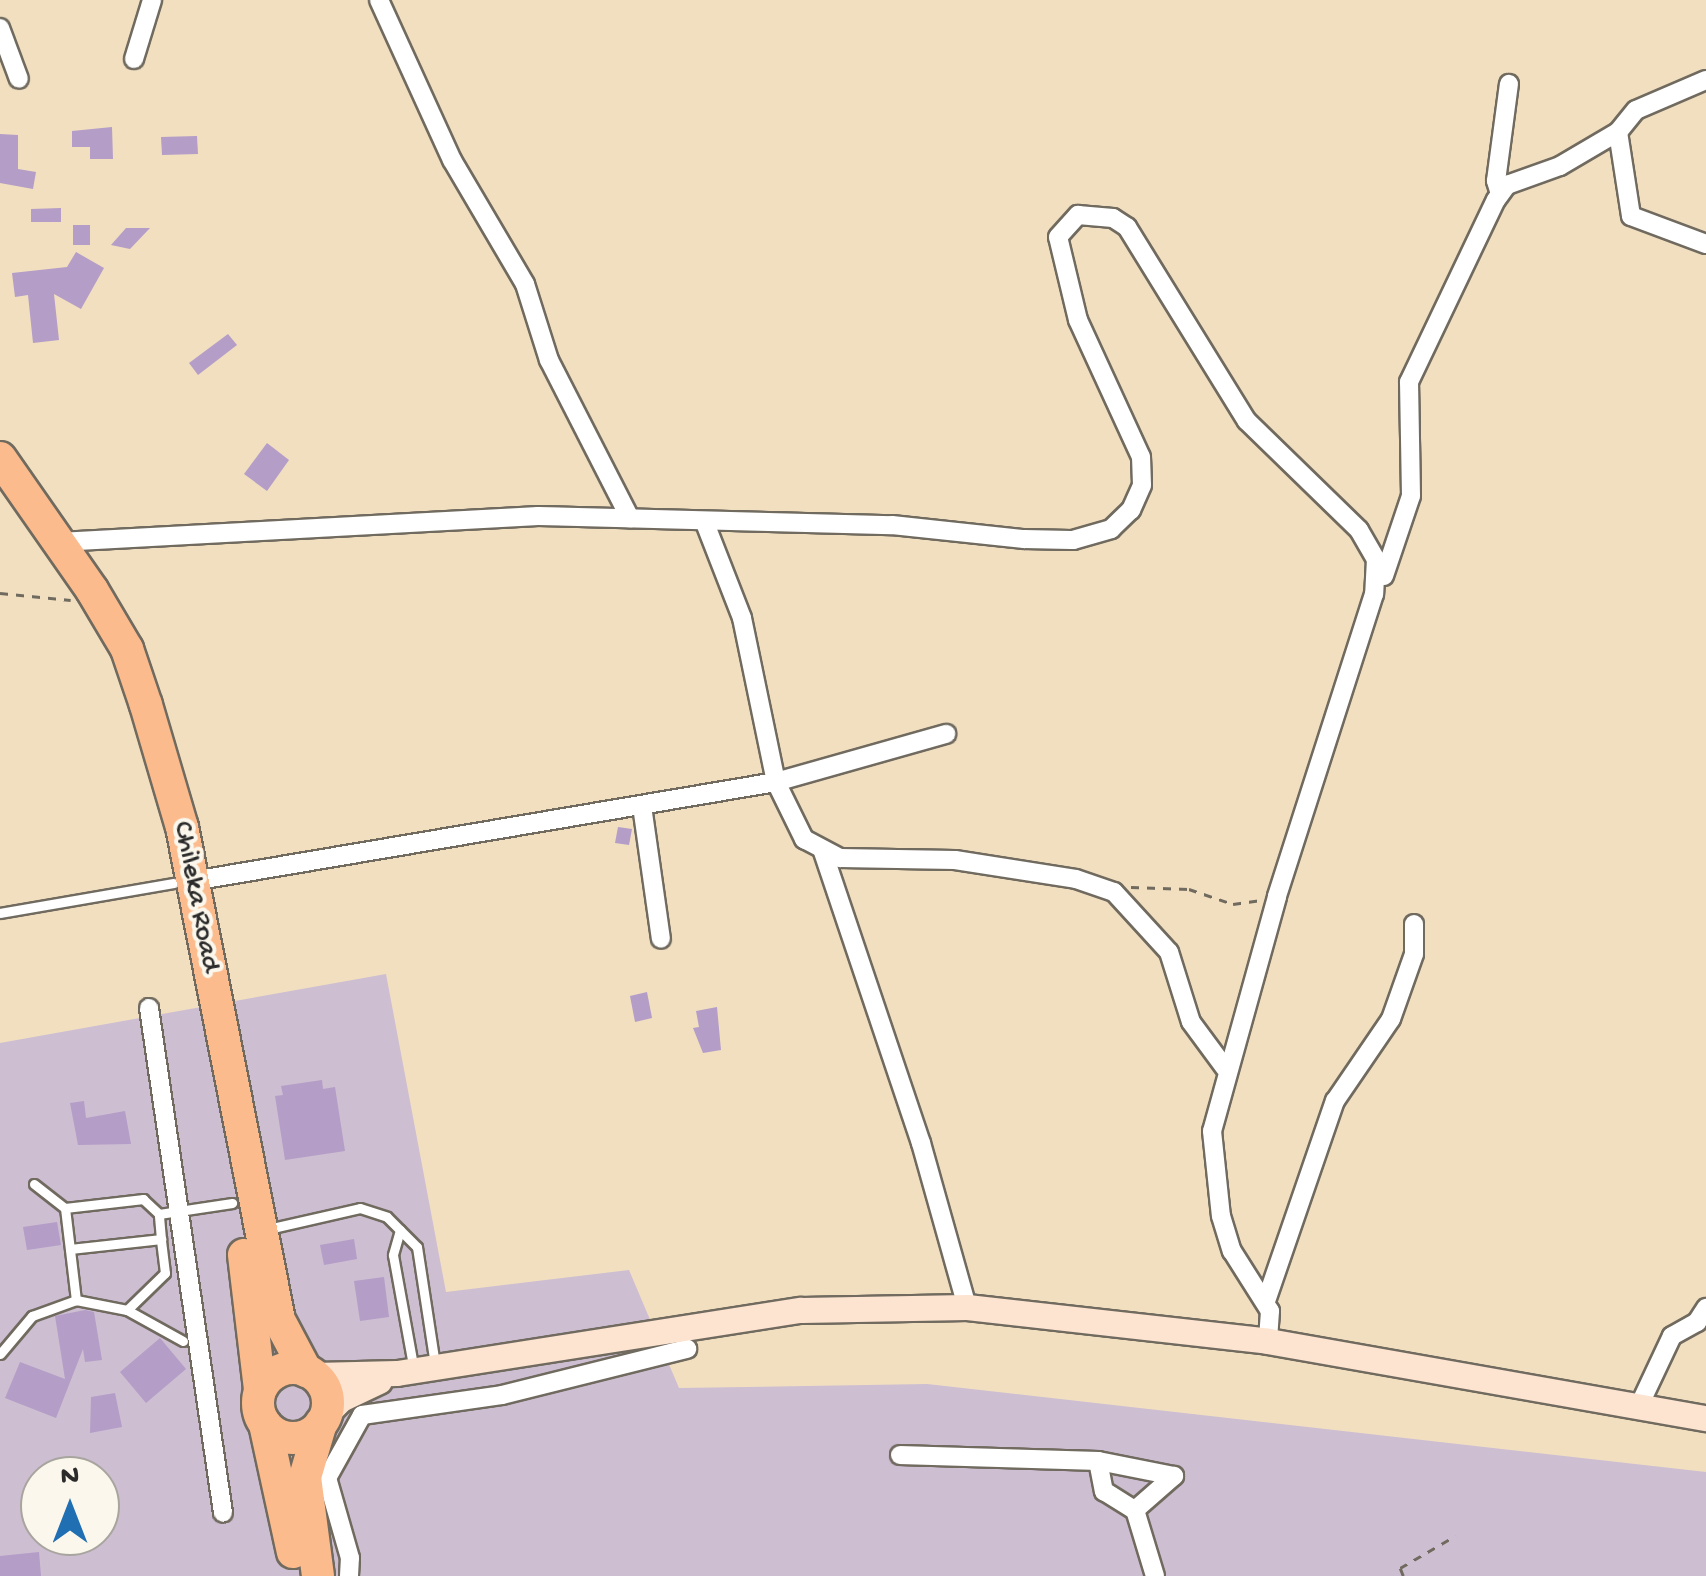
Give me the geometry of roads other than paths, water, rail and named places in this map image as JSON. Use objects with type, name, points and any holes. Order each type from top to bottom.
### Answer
[{"type":"highway","name":"Chileka Road","points":[[0,458],[128,650],[168,774],[232,1202],[250,1282],[265,1424],[297,1576]]},
{"type":"highway","points":[[0,488],[77,599],[110,656],[183,882]]},
{"type":"highway","name":"Chileka Road","points":[[183,882],[279,1320],[327,1398],[323,1420]]},
{"type":"highway","points":[[260,1390],[279,1371],[310,1373]]},
{"type":"highway","points":[[265,1424],[298,1437],[323,1420]]},
{"type":"highway","points":[[318,1576],[304,1477],[323,1420]]},
{"type":"main road","points":[[310,1373],[416,1370],[718,1320],[818,1310],[967,1307],[1268,1341],[1706,1418]]},
{"type":"main road","points":[[323,1420],[341,1398],[416,1370]]},
{"type":"street","points":[[134,59],[152,0]]},
{"type":"street","points":[[379,0],[452,160],[524,284],[550,360],[630,518]]},
{"type":"street","points":[[0,28],[19,78]]},
{"type":"street","points":[[1266,1301],[1232,1251],[1221,1216],[1212,1131],[1226,1068],[1276,897],[1374,594],[1410,496],[1409,382],[1500,194],[1523,176],[1560,166],[1618,132],[1636,110],[1706,80]]},
{"type":"street","points":[[1500,194],[1496,181],[1509,84]]},
{"type":"street","points":[[1618,132],[1631,216],[1706,244]]},
{"type":"street","points":[[58,542],[284,534],[467,518],[856,523],[1057,540],[1110,530],[1131,510],[1142,485],[1142,457],[1078,320],[1058,236],[1063,224],[1093,214],[1113,218],[1139,239],[1247,420],[1370,544],[1374,594]]},
{"type":"street","points":[[704,522],[742,618],[776,782],[790,820],[823,852],[921,1142],[967,1307]]},
{"type":"street","points":[[183,882],[776,782],[946,734]]},
{"type":"street","points":[[642,806],[661,938]]},
{"type":"street","points":[[823,852],[857,860],[986,864],[1076,879],[1114,892],[1169,952],[1191,1022],[1226,1068]]},
{"type":"street","points":[[1268,1341],[1266,1301],[1335,1102],[1391,1020],[1414,954],[1414,924]]},
{"type":"street","points":[[150,1008],[183,1210],[223,1513]]},
{"type":"street","points":[[1639,1406],[1672,1336],[1697,1322],[1706,1308]]},
{"type":"street","points":[[349,1576],[350,1558],[326,1478],[362,1415],[502,1396],[687,1350]]},
{"type":"street","points":[[900,1455],[1098,1460],[1174,1476],[1135,1510]]},
{"type":"street","points":[[1098,1460],[1104,1491],[1135,1510],[1155,1576]]},
{"type":"lane","points":[[0,913],[183,882]]},
{"type":"lane","points":[[34,1184],[65,1208],[143,1199],[159,1214],[165,1273],[127,1310]]},
{"type":"lane","points":[[159,1214],[232,1202]]},
{"type":"lane","points":[[65,1208],[76,1300]]},
{"type":"lane","points":[[260,1231],[360,1208],[387,1217],[417,1248],[416,1370]]},
{"type":"lane","points":[[400,1230],[393,1255],[416,1370]]},
{"type":"lane","points":[[70,1249],[161,1239]]},
{"type":"lane","points":[[0,1354],[32,1316],[76,1300],[127,1310],[183,1341]]}]
